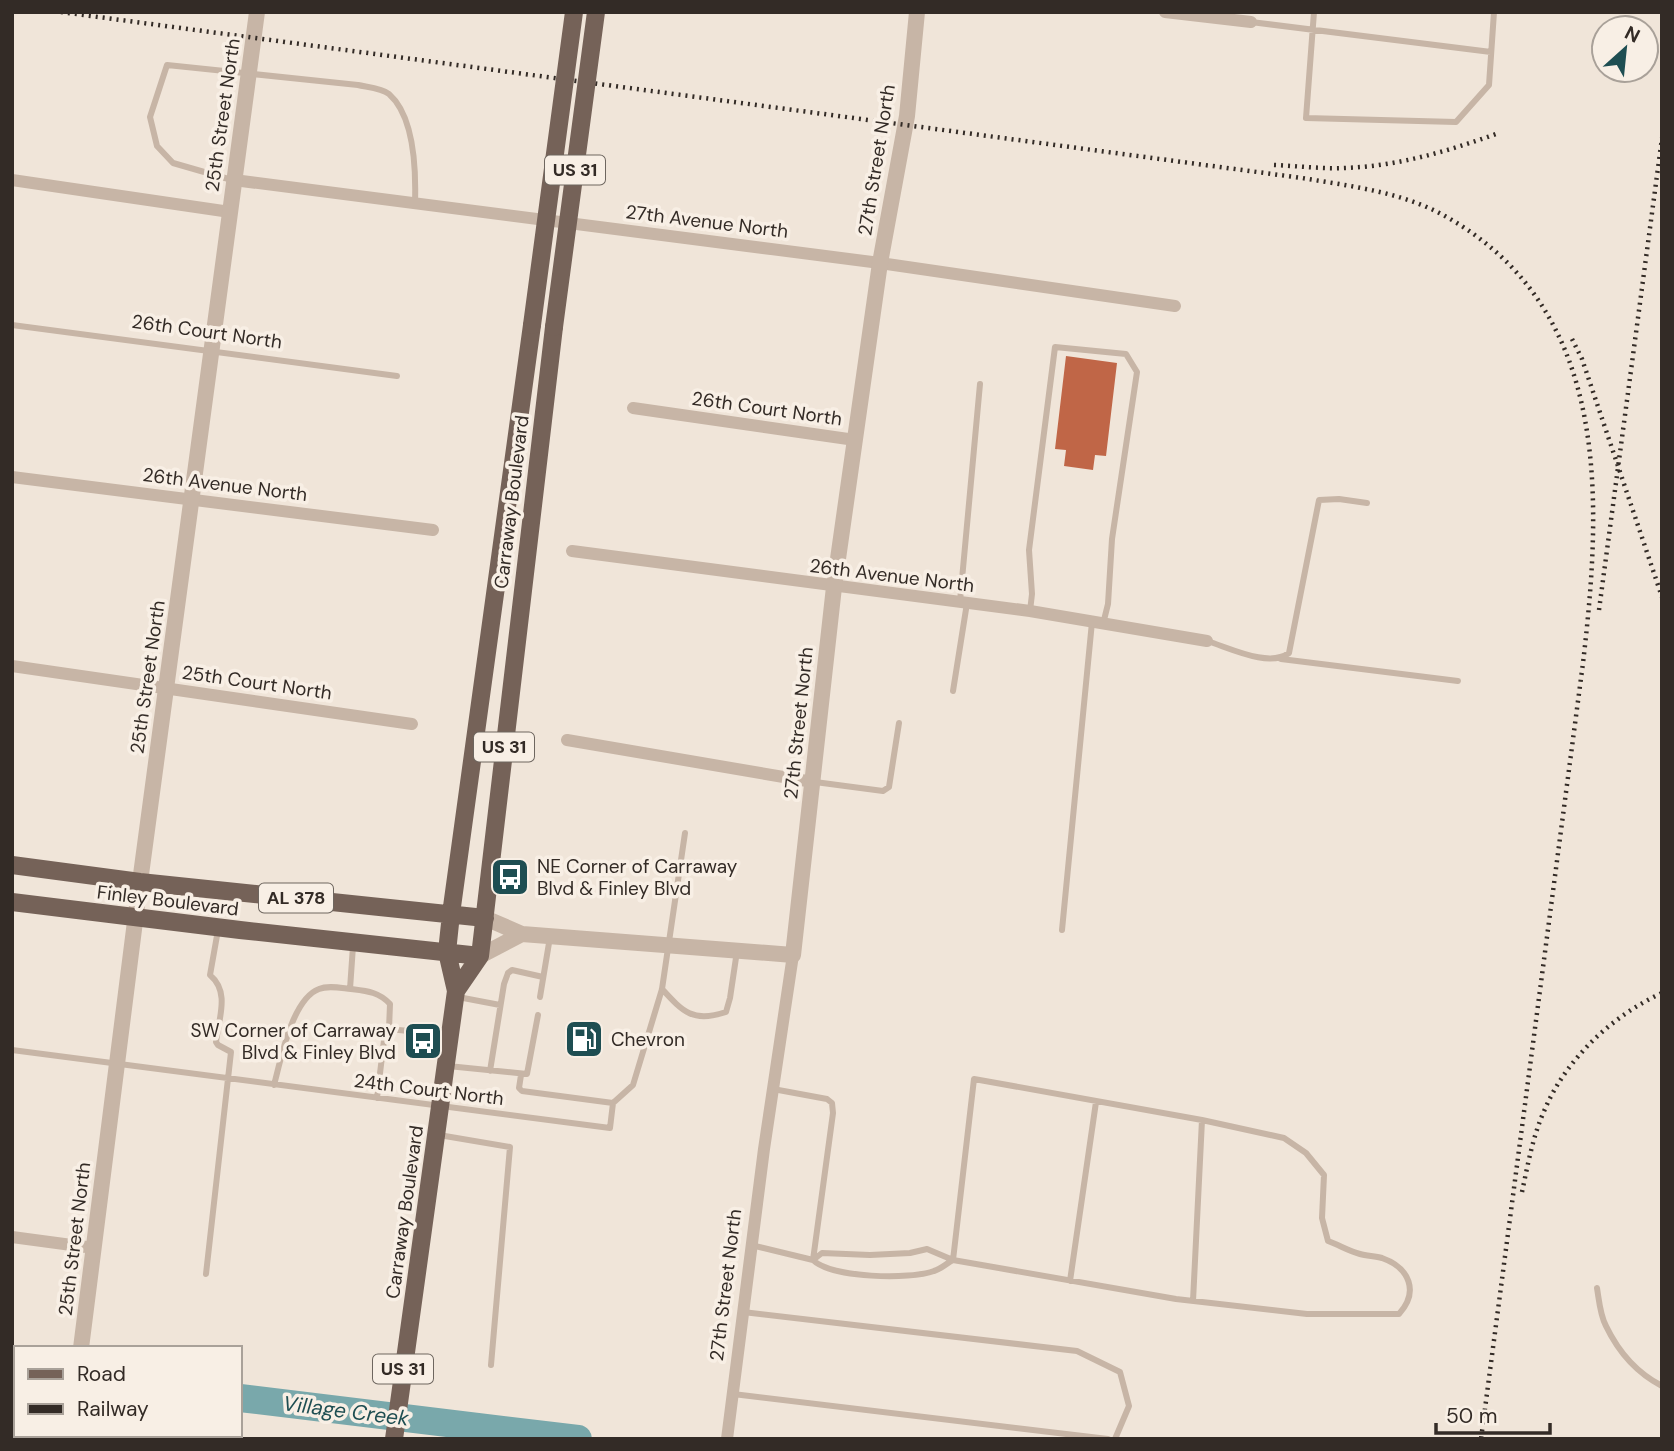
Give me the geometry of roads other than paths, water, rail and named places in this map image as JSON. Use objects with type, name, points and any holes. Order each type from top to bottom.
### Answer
[{"type":"main road","name":"Carraway Boulevard","points":[[394,1439],[456,994],[447,952],[451,914],[574,12]]},
{"type":"main road","name":"Carraway Boulevard","points":[[456,994],[480,956],[554,327],[596,12]]},
{"type":"main road","name":"Finley Boulevard","points":[[12,865],[140,882],[485,918]]},
{"type":"main road","name":"Finley Boulevard","points":[[12,902],[219,928],[480,956]]},
{"type":"street","name":"25th Street North","points":[[81,1346],[140,882],[257,12]]},
{"type":"street","name":"27th Street North","points":[[728,1434],[751,1245],[793,955],[834,587],[880,263],[907,116],[916,12]]},
{"type":"street","points":[[1165,12],[1251,22]]},
{"type":"street","points":[[12,180],[230,212]]},
{"type":"street","name":"27th Avenue North","points":[[234,180],[880,263],[1175,306]]},
{"type":"street","name":"26th Court North","points":[[633,408],[855,440]]},
{"type":"street","name":"26th Avenue North","points":[[12,477],[433,530]]},
{"type":"street","name":"26th Avenue North","points":[[572,551],[1030,611],[1207,641]]},
{"type":"street","name":"25th Court North","points":[[12,666],[412,724]]},
{"type":"street","points":[[567,740],[813,782]]},
{"type":"street","name":"Finley Boulevard","points":[[485,918],[522,934],[793,955]]},
{"type":"street","points":[[480,956],[522,934]]},
{"type":"street","points":[[12,1237],[94,1248]]},
{"type":"lane","points":[[1314,12],[1306,118],[1456,122],[1489,85],[1493,12]]},
{"type":"lane","points":[[1251,22],[1491,52]]},
{"type":"lane","points":[[234,180],[173,163],[157,146],[150,117],[167,65],[358,86],[387,92],[402,111],[412,146],[416,176],[415,203]]},
{"type":"lane","name":"26th Court North","points":[[12,325],[397,376]]},
{"type":"lane","points":[[1030,611],[1032,594],[1029,550],[1055,347],[1126,354],[1137,372],[1112,539],[1108,604],[1097,623],[1062,930]]},
{"type":"lane","points":[[953,691],[963,603],[980,384]]},
{"type":"lane","points":[[1281,659],[1289,653],[1319,500],[1339,499],[1367,503]]},
{"type":"lane","points":[[1207,641],[1263,659],[1458,681]]},
{"type":"lane","points":[[813,782],[883,791],[889,787],[899,723]]},
{"type":"lane","points":[[521,1075],[519,1088],[522,1091],[613,1103],[633,1085],[662,989],[685,833]]},
{"type":"lane","points":[[206,1274],[231,1052],[216,1042],[223,991],[218,982],[209,975],[219,928]]},
{"type":"lane","points":[[540,997],[550,936]]},
{"type":"lane","points":[[350,989],[354,942]]},
{"type":"lane","points":[[662,989],[682,1012],[698,1017],[711,1017],[726,1012],[737,951]]},
{"type":"lane","points":[[490,1071],[508,973],[512,971],[543,976]]},
{"type":"lane","points":[[274,1085],[293,1021],[304,1000],[320,988],[350,989],[382,995],[390,1004],[389,1029],[384,1038],[377,1098]]},
{"type":"lane","points":[[456,994],[500,1005]]},
{"type":"lane","points":[[446,1065],[527,1074],[538,1015]]},
{"type":"lane","points":[[389,1029],[450,1035]]},
{"type":"lane","name":"24th Court North","points":[[12,1050],[610,1128],[613,1103]]},
{"type":"lane","points":[[813,1260],[822,1253],[883,1255],[927,1249],[953,1260],[1070,1281],[1193,1301],[1307,1314],[1399,1314],[1409,1304],[1412,1292],[1406,1275],[1398,1267],[1382,1258],[1359,1254],[1328,1241],[1322,1217],[1324,1175],[1306,1153],[1284,1138],[1202,1120],[974,1079],[953,1260]]},
{"type":"lane","points":[[773,1089],[827,1099],[832,1103],[833,1113],[813,1260]]},
{"type":"lane","points":[[1070,1281],[1096,1102]]},
{"type":"lane","points":[[1193,1301],[1202,1120]]},
{"type":"lane","points":[[437,1135],[510,1147],[491,1365]]},
{"type":"lane","points":[[751,1245],[813,1260],[818,1266],[836,1271],[892,1277],[934,1271],[953,1260]]},
{"type":"lane","points":[[1597,1288],[1605,1325],[1625,1356],[1632,1366],[1662,1386]]},
{"type":"lane","points":[[743,1312],[1077,1351],[1120,1372],[1129,1406],[1115,1439]]},
{"type":"lane","points":[[733,1394],[1108,1439]]},
{"type":"waterway","name":"Village Creek","points":[[242,1398],[578,1439]]},
{"type":"waterway","name":"Village Creek","points":[[32,1439],[38,1437]]},
{"type":"railway","points":[[61,12],[1339,184],[1394,196],[1428,208],[1445,216],[1500,255],[1540,302],[1567,355],[1584,413],[1592,474],[1593,537],[1583,663],[1481,1439]]},
{"type":"railway","points":[[1274,165],[1365,167],[1404,161],[1499,133]]},
{"type":"railway","points":[[1599,610],[1662,138]]},
{"type":"railway","points":[[1572,339],[1582,359],[1662,597]]},
{"type":"railway","points":[[1522,1192],[1541,1119],[1565,1073],[1578,1056],[1609,1026],[1662,993]]},
{"type":"place","name":"NE Corner of Carraway Blvd & Finley Blvd","points":[[510,877]]},
{"type":"place","name":"Chevron","points":[[584,1039]]},
{"type":"place","name":"SW Corner of Carraway Blvd & Finley Blvd","points":[[423,1041]]}]
